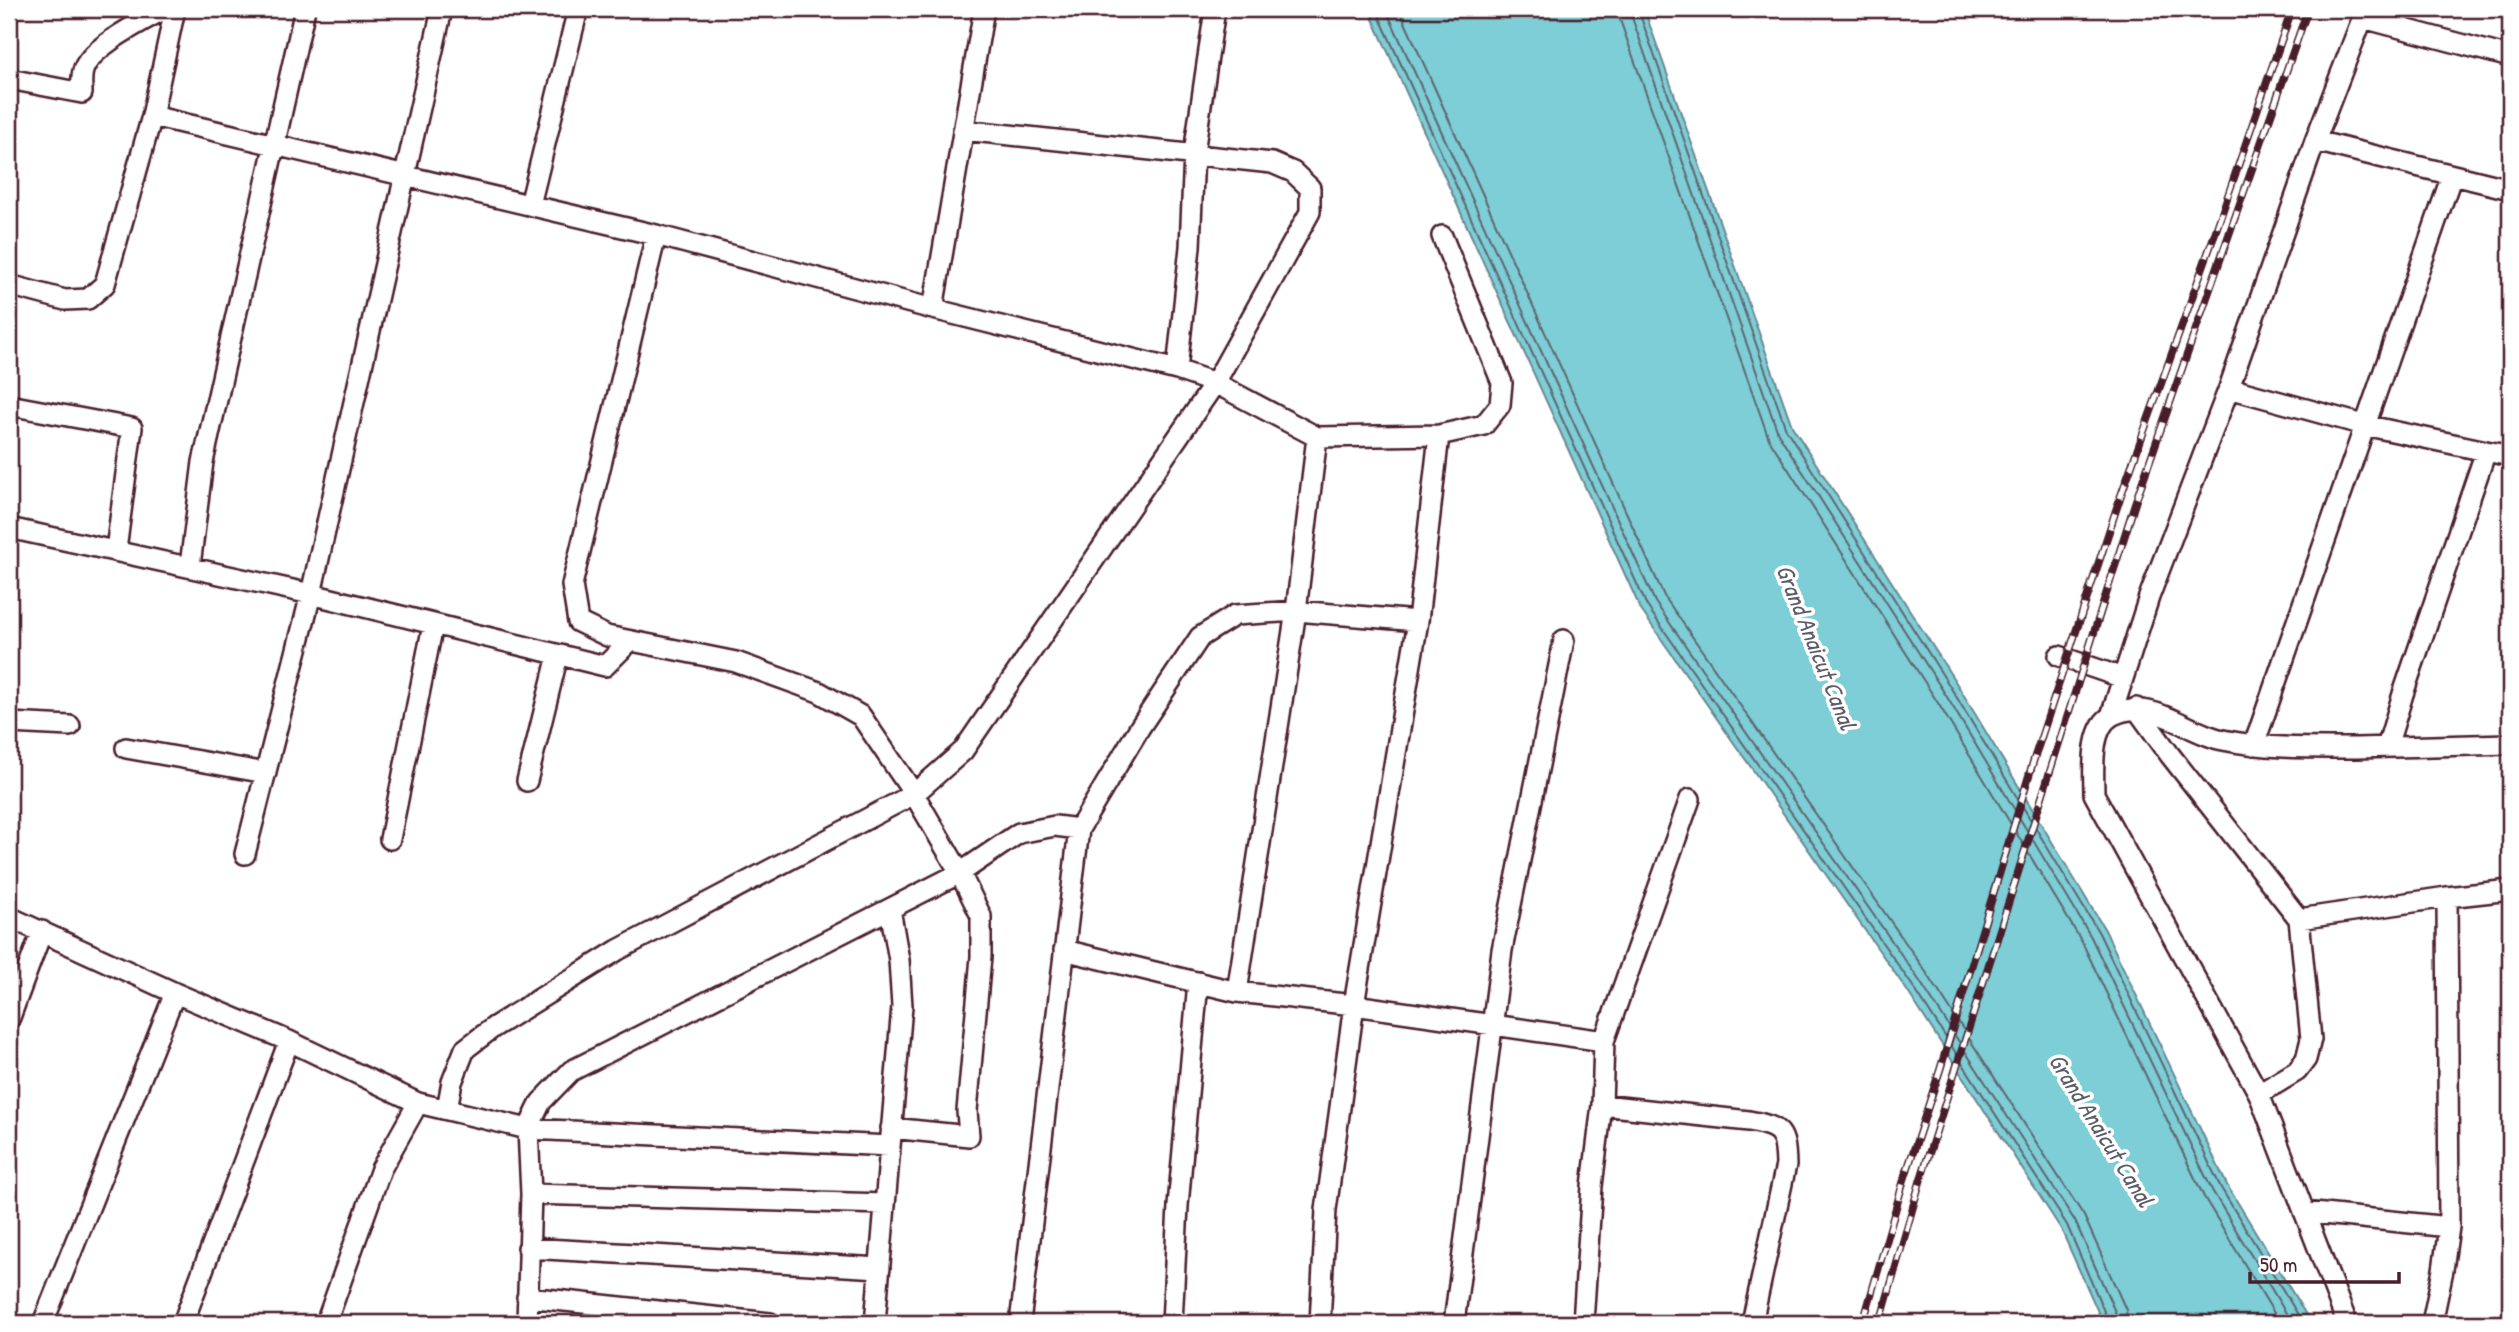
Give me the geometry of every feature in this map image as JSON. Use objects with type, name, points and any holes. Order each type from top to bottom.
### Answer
[{"type":"street","points":[[9,79],[82,93],[83,69],[91,57],[106,44],[164,9]]},
{"type":"street","points":[[9,285],[65,300],[88,299],[105,284],[152,116],[175,9]]},
{"type":"street","points":[[190,566],[204,462],[305,9]]},
{"type":"street","points":[[530,205],[578,9]]},
{"type":"street","points":[[933,309],[984,9]]},
{"type":"street","points":[[1177,370],[1190,247],[1194,153],[1215,9]]},
{"type":"street","points":[[245,854],[311,594],[440,14]]},
{"type":"street","points":[[2347,1323],[2259,1094],[2094,794],[2094,759],[2099,732],[2111,716],[2154,584],[2229,388],[2315,141],[2365,14],[2510,57]]},
{"type":"street","points":[[152,116],[656,235],[933,309],[1177,370],[1215,383],[1317,437],[1439,435],[1483,425],[1500,405],[1503,383],[1442,236]]},
{"type":"street","points":[[447,1110],[452,1082],[465,1049],[494,1027],[618,950],[914,794],[962,751],[1215,383],[1310,212],[1310,188],[1293,172],[1272,163],[963,130]]},
{"type":"street","points":[[2315,141],[2510,190]]},
{"type":"street","points":[[2254,745],[2452,175]]},
{"type":"street","points":[[9,917],[175,993],[289,1041],[418,1103],[528,1129],[891,1137],[969,1136],[967,1111],[981,957],[981,916],[960,873],[914,794],[860,716],[819,692],[736,662],[607,636],[578,622],[572,585],[656,235]]},
{"type":"street","points":[[2229,388],[2364,425],[2510,456]]},
{"type":"street","points":[[9,405],[132,428],[116,551]]},
{"type":"street","points":[[1320,1323],[1326,1210],[1354,1005],[1418,621],[1439,435]]},
{"type":"street","points":[[1237,992],[1296,611],[1317,437]]},
{"type":"street","points":[[2387,747],[2486,451]]},
{"type":"street","points":[[9,528],[311,594],[605,666],[630,641]]},
{"type":"street","points":[[1020,1323],[1079,829],[1140,727],[1200,637],[1235,615],[1296,611],[1418,621]]},
{"type":"street","points":[[390,839],[433,625]]},
{"type":"street","points":[[1454,1323],[1502,950],[1564,640]]},
{"type":"street","points":[[527,781],[558,655]]},
{"type":"street","points":[[2059,656],[2123,678]]},
{"type":"street","points":[[2111,716],[2136,708],[2170,718],[2220,740],[2291,748],[2510,744]]},
{"type":"street","points":[[2136,708],[2300,919],[2311,1039],[2309,1049],[2306,1059],[2297,1071],[2259,1094]]},
{"type":"street","points":[[9,723],[70,726]]},
{"type":"street","points":[[126,748],[266,772]]},
{"type":"street","points":[[1583,1323],[1592,1186],[1602,1105],[1604,1041],[1689,799]]},
{"type":"street","points":[[527,1323],[531,1194],[528,1129],[541,1102],[571,1071],[960,873],[1020,833],[1055,826],[1079,829]]},
{"type":"street","points":[[2300,919],[2510,890]]},
{"type":"street","points":[[2432,1323],[2449,1227],[2447,897]]},
{"type":"street","points":[[875,1323],[902,1006],[899,960],[890,909]]},
{"type":"street","points":[[9,1020],[42,931]]},
{"type":"street","points":[[1064,950],[1237,992],[1354,1005],[1604,1041]]},
{"type":"street","points":[[1172,1323],[1178,1206],[1198,982]]},
{"type":"street","points":[[43,1323],[175,993]]},
{"type":"street","points":[[183,1323],[289,1041]]},
{"type":"street","points":[[326,1323],[381,1169],[418,1103]]},
{"type":"street","points":[[1602,1105],[1719,1116],[1772,1125],[1785,1140],[1786,1165],[1752,1323]]},
{"type":"street","points":[[531,1194],[885,1204]]},
{"type":"street","points":[[2304,1212],[2449,1227]]},
{"type":"street","points":[[528,1248],[880,1268]]},
{"type":"street","points":[[527,1297],[770,1323]]},
{"type":"water","name":"Grand Anaicut Canal","points":[[1373,9],[1644,9],[1792,426],[1960,689],[2105,930],[2227,1185],[2311,1323],[2103,1323],[2061,1229],[1906,989],[1641,610],[1373,19]]},
{"type":"railway","points":[[1863,1323],[1903,1183],[2034,759],[2120,498],[2292,9]]},
{"type":"railway","points":[[1880,1323],[1920,1182],[2135,503],[2308,9]]}]
